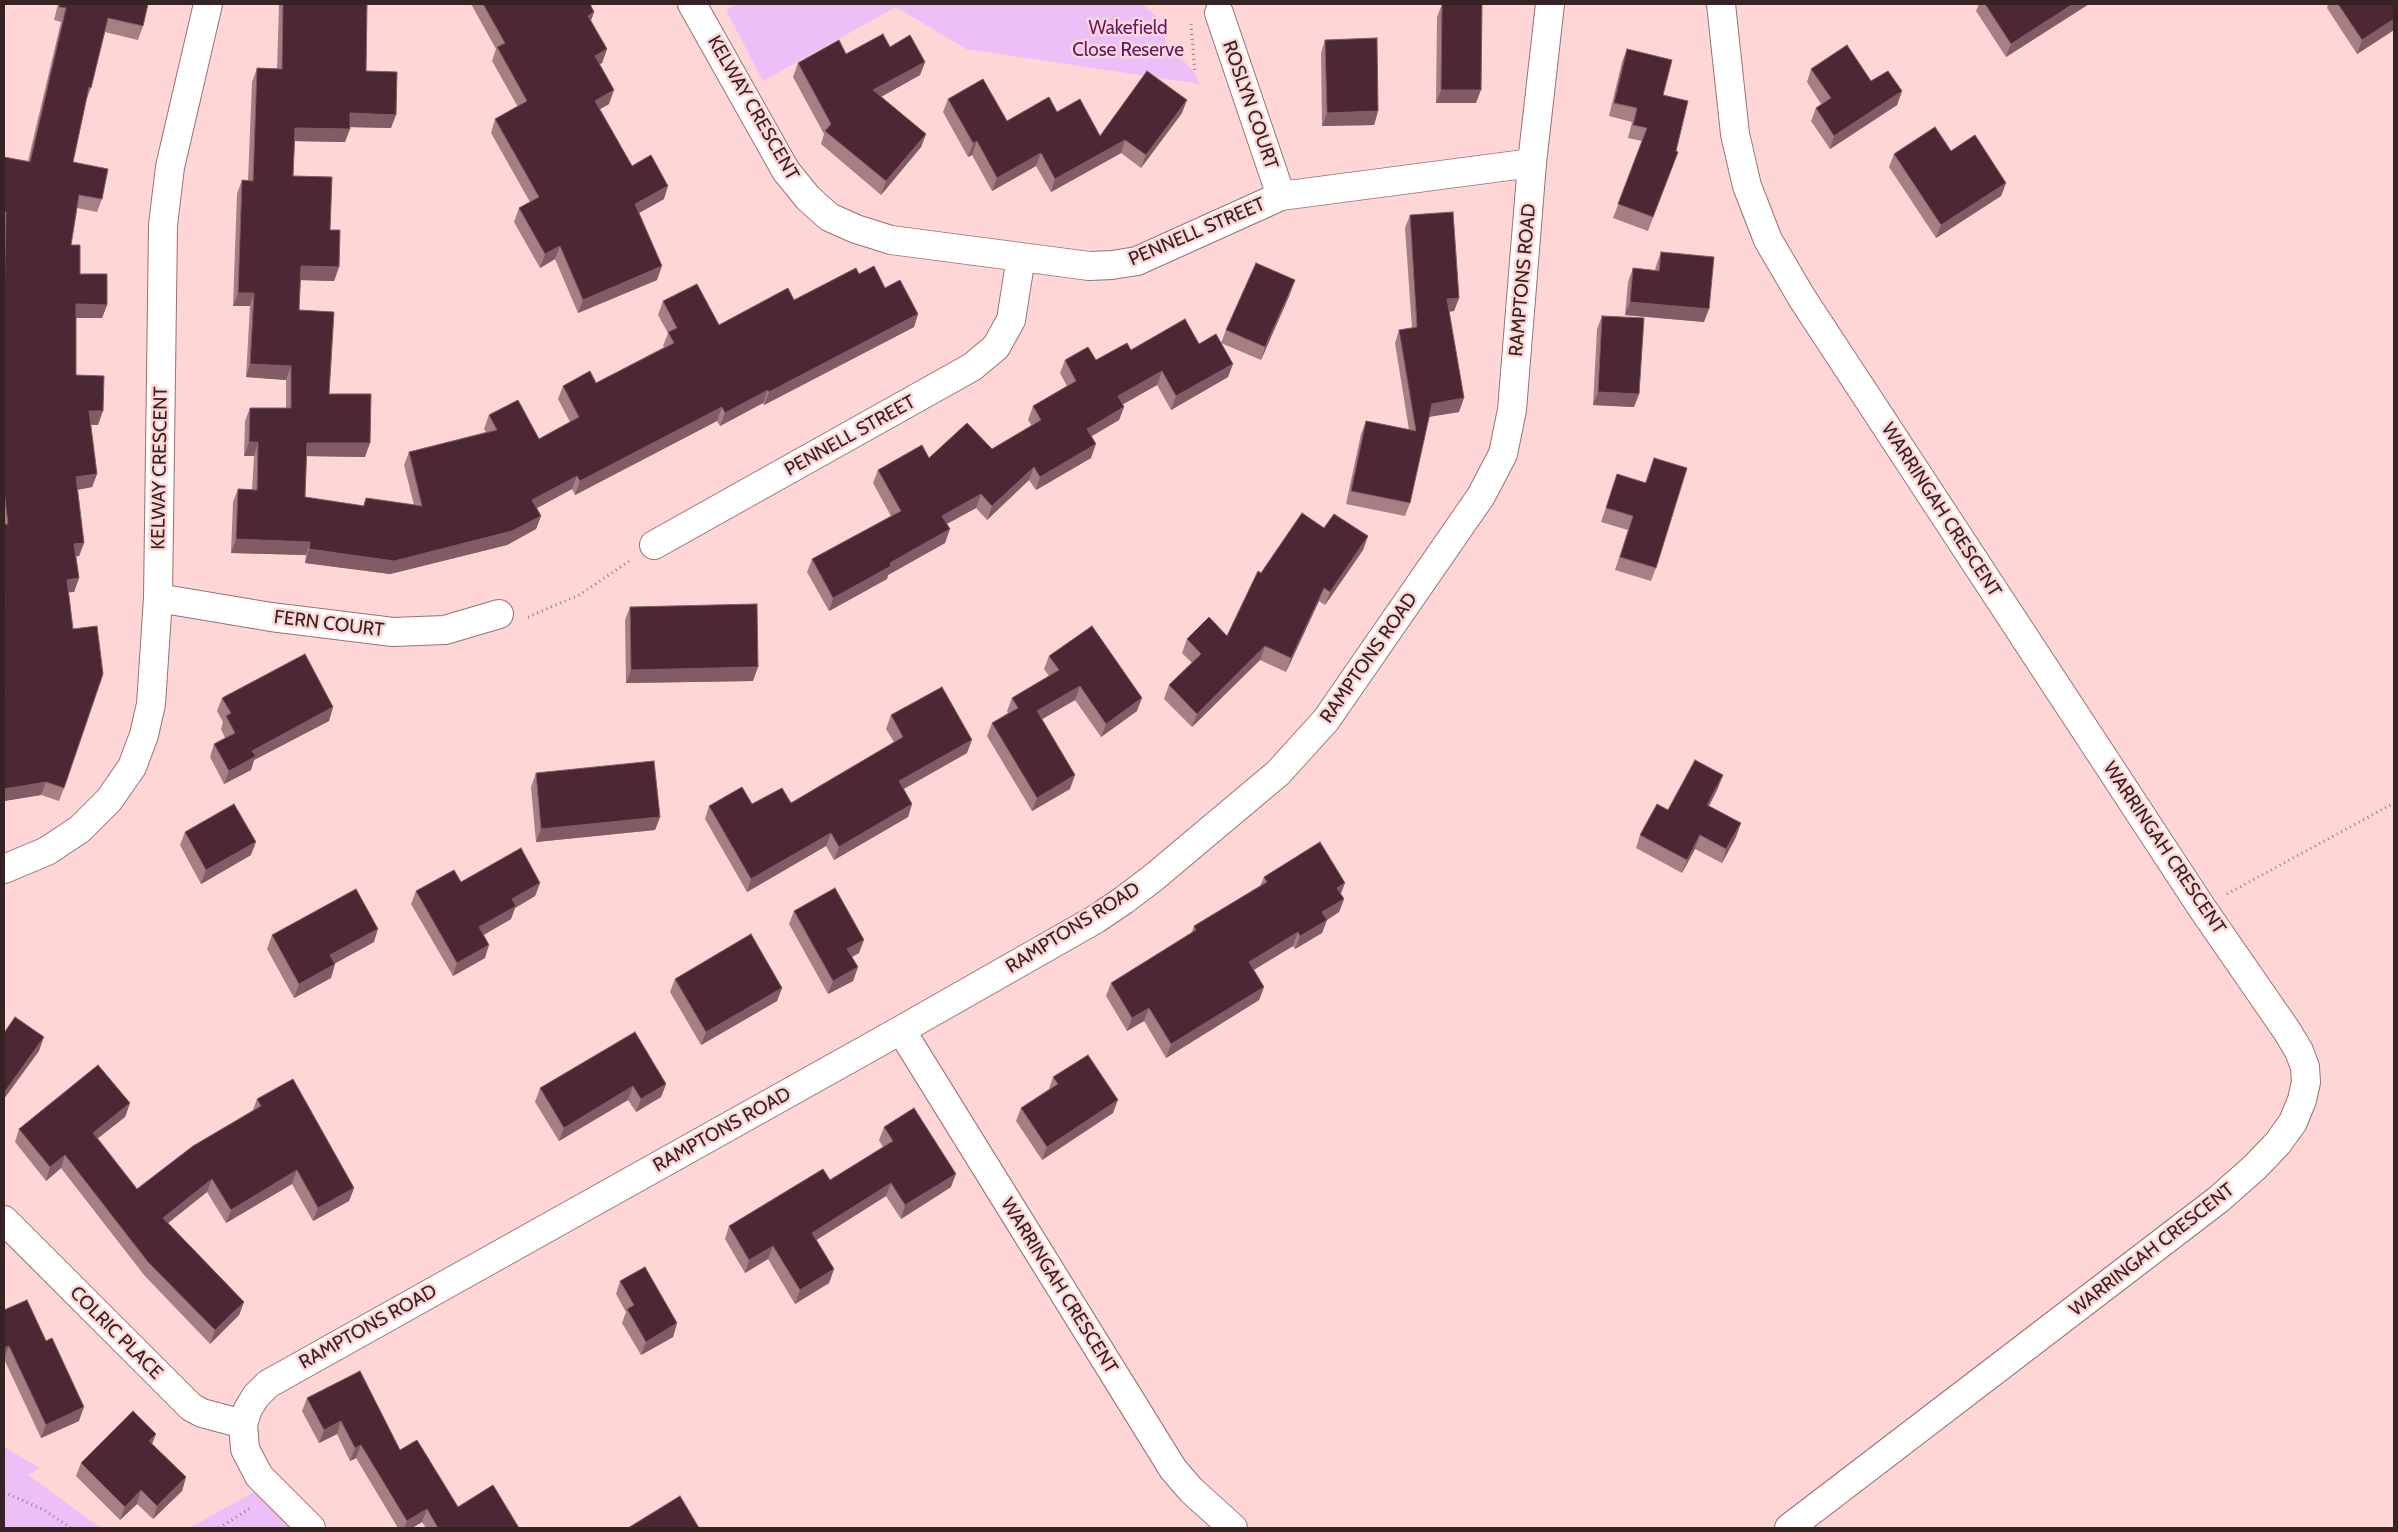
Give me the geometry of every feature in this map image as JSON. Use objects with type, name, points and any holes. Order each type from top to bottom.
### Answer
[{"type":"street","name":"KELWAY CRESCENT","points":[[4,869],[46,851],[80,828],[109,800],[132,767],[144,734],[151,704],[158,598],[163,225],[170,167],[208,4]]},
{"type":"street","name":"KELWAY CRESCENT","points":[[692,4],[786,171],[808,198],[829,217],[856,229],[891,240],[1021,257]]},
{"type":"street","name":"RAMPTONS ROAD","points":[[311,1528],[259,1476],[250,1463],[245,1449],[243,1424],[256,1396],[283,1374],[901,1030],[1124,900],[1278,773],[1326,720],[1481,496],[1503,454],[1512,410],[1532,163],[1550,4]]},
{"type":"street","name":"WARRINGAH CRESCENT","points":[[1721,4],[1735,134],[1747,186],[1768,240],[1802,298],[2202,908],[2299,1051],[2304,1066],[2306,1082],[2302,1100],[2293,1122],[2278,1143],[2256,1167],[2220,1199],[1789,1528]]},
{"type":"street","name":"ROSLYN COURT","points":[[1219,13],[1281,196]]},
{"type":"street","name":"PENNELL STREET","points":[[654,545],[972,367],[996,347],[1011,320],[1021,257],[1089,266],[1112,266],[1137,260],[1281,196],[1532,163]]},
{"type":"street","name":"FERN COURT","points":[[158,598],[271,617],[393,632],[445,630],[499,614]]},
{"type":"street","name":"WARRINGAH CRESCENT","points":[[901,1030],[1173,1469],[1190,1490],[1233,1528]]},
{"type":"street","name":"COLRIC PLACE","points":[[4,1220],[191,1407],[243,1424]]},
{"type":"path","points":[[499,614],[519,621],[570,599],[654,545]]},
{"type":"path","points":[[2202,908],[2394,803]]},
{"type":"path","points":[[4,1492],[44,1510],[71,1528]]},
{"type":"path","points":[[219,1528],[255,1505]]},
{"type":"green space","name":"Wakefield Close Reserve","points":[[737,4],[1142,4],[1159,18],[1169,46],[1195,73],[1200,84],[966,49],[896,7],[763,81],[726,10]]},
{"type":"green space","points":[[4,1447],[40,1468],[28,1475],[101,1528],[4,1528]]},
{"type":"green space","points":[[258,1490],[296,1528],[189,1528]]},
{"type":"building","points":[[60,4],[148,4],[143,26],[108,18],[91,88],[89,87],[73,162],[108,169],[102,199],[79,195],[71,245],[80,245],[80,274],[107,274],[107,305],[76,304],[76,375],[104,376],[103,411],[89,411],[97,474],[76,477],[84,543],[74,544],[79,578],[67,580],[73,629],[97,626],[103,674],[64,788],[46,782],[4,789],[4,524],[8,524],[4,491],[6,212],[4,211],[4,157],[30,162],[66,8],[59,7]]},
{"type":"building","points":[[283,4],[367,4],[366,71],[397,72],[396,115],[350,113],[350,129],[295,128],[293,176],[332,177],[330,230],[340,230],[339,267],[301,266],[299,310],[334,312],[329,394],[371,394],[370,443],[307,443],[305,497],[364,506],[366,498],[422,506],[409,452],[497,430],[489,415],[518,400],[539,439],[579,417],[563,386],[590,371],[596,383],[674,343],[668,332],[677,328],[663,301],[697,284],[719,325],[788,288],[794,300],[856,268],[859,274],[874,266],[885,288],[900,280],[918,314],[769,392],[768,390],[725,413],[722,407],[580,481],[577,476],[532,500],[541,516],[512,531],[394,561],[309,549],[310,542],[236,539],[238,489],[257,490],[258,442],[249,442],[250,408],[291,408],[291,366],[250,364],[254,293],[238,293],[242,180],[253,181],[257,68],[282,69]]},
{"type":"building","points":[[483,4],[590,4],[594,12],[588,16],[607,49],[595,56],[614,90],[595,101],[632,166],[651,155],[668,186],[635,204],[662,266],[583,300],[560,246],[545,254],[519,208],[539,197],[495,119],[527,101],[497,47],[505,43]]},
{"type":"building","points":[[1442,4],[1482,4],[1481,90],[1441,90]]},
{"type":"building","points":[[1985,4],[2073,4],[2011,44]]},
{"type":"building","points":[[2338,4],[2394,4],[2394,19],[2362,40]]},
{"type":"building","points":[[883,34],[890,47],[910,35],[925,62],[873,90],[926,134],[886,181],[825,131],[831,124],[798,63],[839,40],[846,54]]},
{"type":"building","points":[[1377,38],[1378,111],[1327,113],[1325,40]]},
{"type":"building","points":[[1847,45],[1871,81],[1888,71],[1902,91],[1834,136],[1816,108],[1831,98],[1811,69]]},
{"type":"building","points":[[1627,49],[1672,60],[1663,95],[1688,101],[1676,151],[1678,152],[1653,217],[1618,204],[1647,128],[1633,125],[1637,108],[1614,103]]},
{"type":"building","points":[[1147,71],[1187,100],[1146,155],[1125,140],[1055,179],[1041,153],[997,178],[977,141],[973,143],[948,99],[983,79],[1007,121],[1049,97],[1057,112],[1080,99],[1100,136]]},
{"type":"building","points":[[1935,127],[1951,151],[1975,135],[2006,183],[1941,225],[1894,154]]},
{"type":"building","points":[[1453,212],[1459,298],[1447,299],[1464,398],[1432,404],[1410,503],[1351,491],[1366,421],[1416,431],[1399,330],[1417,327],[1410,215]]},
{"type":"building","points":[[1661,252],[1714,257],[1709,309],[1630,302],[1633,268],[1659,271]]},
{"type":"building","points":[[1256,263],[1295,280],[1265,347],[1226,330]]},
{"type":"building","points":[[1602,316],[1644,318],[1639,394],[1598,392]]},
{"type":"building","points":[[1185,319],[1199,344],[1216,334],[1233,364],[1176,396],[1162,371],[1118,396],[1124,407],[1087,429],[1096,444],[1040,477],[1034,467],[992,506],[981,494],[942,516],[950,529],[890,563],[891,566],[833,598],[812,559],[901,511],[878,470],[922,445],[929,458],[967,423],[992,449],[1041,420],[1033,406],[1076,381],[1065,360],[1088,347],[1096,360],[1127,343],[1131,350]]},
{"type":"building","points":[[1654,458],[1687,468],[1656,568],[1620,557],[1633,516],[1606,508],[1617,474],[1646,483]]},
{"type":"building","points":[[1302,513],[1324,528],[1334,514],[1368,536],[1330,592],[1324,588],[1291,658],[1265,646],[1197,714],[1169,685],[1201,654],[1187,639],[1209,617],[1227,636],[1258,571],[1261,573]]},
{"type":"building","points":[[757,604],[758,667],[631,670],[630,607]]},
{"type":"building","points":[[1092,626],[1142,698],[1106,724],[1080,686],[1037,711],[1075,775],[1037,798],[992,723],[1018,708],[1012,698],[1059,670],[1049,656]]},
{"type":"building","points":[[305,654],[333,707],[252,751],[256,756],[229,771],[214,744],[235,733],[226,716],[231,713],[222,698]]},
{"type":"building","points":[[942,687],[972,740],[899,781],[912,804],[839,847],[831,833],[751,879],[709,806],[742,787],[752,804],[782,788],[791,803],[903,737],[891,715]]},
{"type":"building","points":[[1695,760],[1723,775],[1707,805],[1741,823],[1726,849],[1700,835],[1687,860],[1640,835],[1657,804],[1668,810]]},
{"type":"building","points":[[654,761],[660,817],[541,829],[536,773]]},
{"type":"building","points":[[234,804],[256,842],[206,870],[185,832]]},
{"type":"building","points":[[1320,842],[1345,883],[1337,888],[1344,899],[1322,912],[1327,920],[1300,936],[1298,932],[1249,962],[1264,987],[1171,1044],[1149,1008],[1132,1018],[1111,983],[1196,930],[1194,926],[1267,882],[1264,877]]},
{"type":"building","points":[[521,848],[540,883],[512,899],[516,906],[479,927],[489,945],[457,963],[416,891],[454,870],[461,882]]},
{"type":"building","points":[[835,888],[864,940],[847,949],[858,967],[833,981],[794,911]]},
{"type":"building","points":[[356,889],[378,929],[330,955],[335,964],[299,984],[272,935]]},
{"type":"building","points":[[751,934],[782,988],[706,1032],[675,979]]},
{"type":"building","points":[[15,1017],[44,1037],[4,1093],[4,1033]]},
{"type":"building","points":[[635,1032],[666,1084],[641,1099],[633,1086],[564,1128],[540,1088]]},
{"type":"building","points":[[1088,1055],[1118,1100],[1047,1147],[1021,1108],[1058,1084],[1053,1077]]},
{"type":"building","points":[[98,1065],[130,1103],[93,1133],[137,1189],[193,1146],[261,1106],[257,1099],[293,1079],[354,1188],[318,1208],[297,1170],[231,1210],[212,1179],[163,1218],[244,1302],[215,1330],[148,1262],[65,1155],[50,1167],[19,1129]]},
{"type":"building","points":[[914,1108],[956,1174],[905,1205],[891,1183],[812,1233],[834,1269],[800,1290],[773,1246],[749,1260],[729,1226],[823,1169],[830,1180],[893,1141],[884,1127]]},
{"type":"building","points":[[645,1267],[677,1323],[646,1342],[627,1309],[634,1305],[620,1281]]},
{"type":"building","points":[[27,1300],[46,1341],[52,1338],[84,1407],[46,1425],[9,1346],[4,1348],[4,1310]]},
{"type":"building","points":[[360,1371],[400,1450],[417,1440],[458,1507],[493,1485],[519,1528],[438,1528],[427,1509],[407,1521],[361,1445],[355,1448],[341,1421],[324,1430],[307,1398]]},
{"type":"building","points":[[133,1411],[156,1434],[149,1441],[186,1477],[157,1506],[141,1490],[125,1507],[81,1463]]},
{"type":"building","points":[[680,1496],[699,1528],[628,1528]]}]
